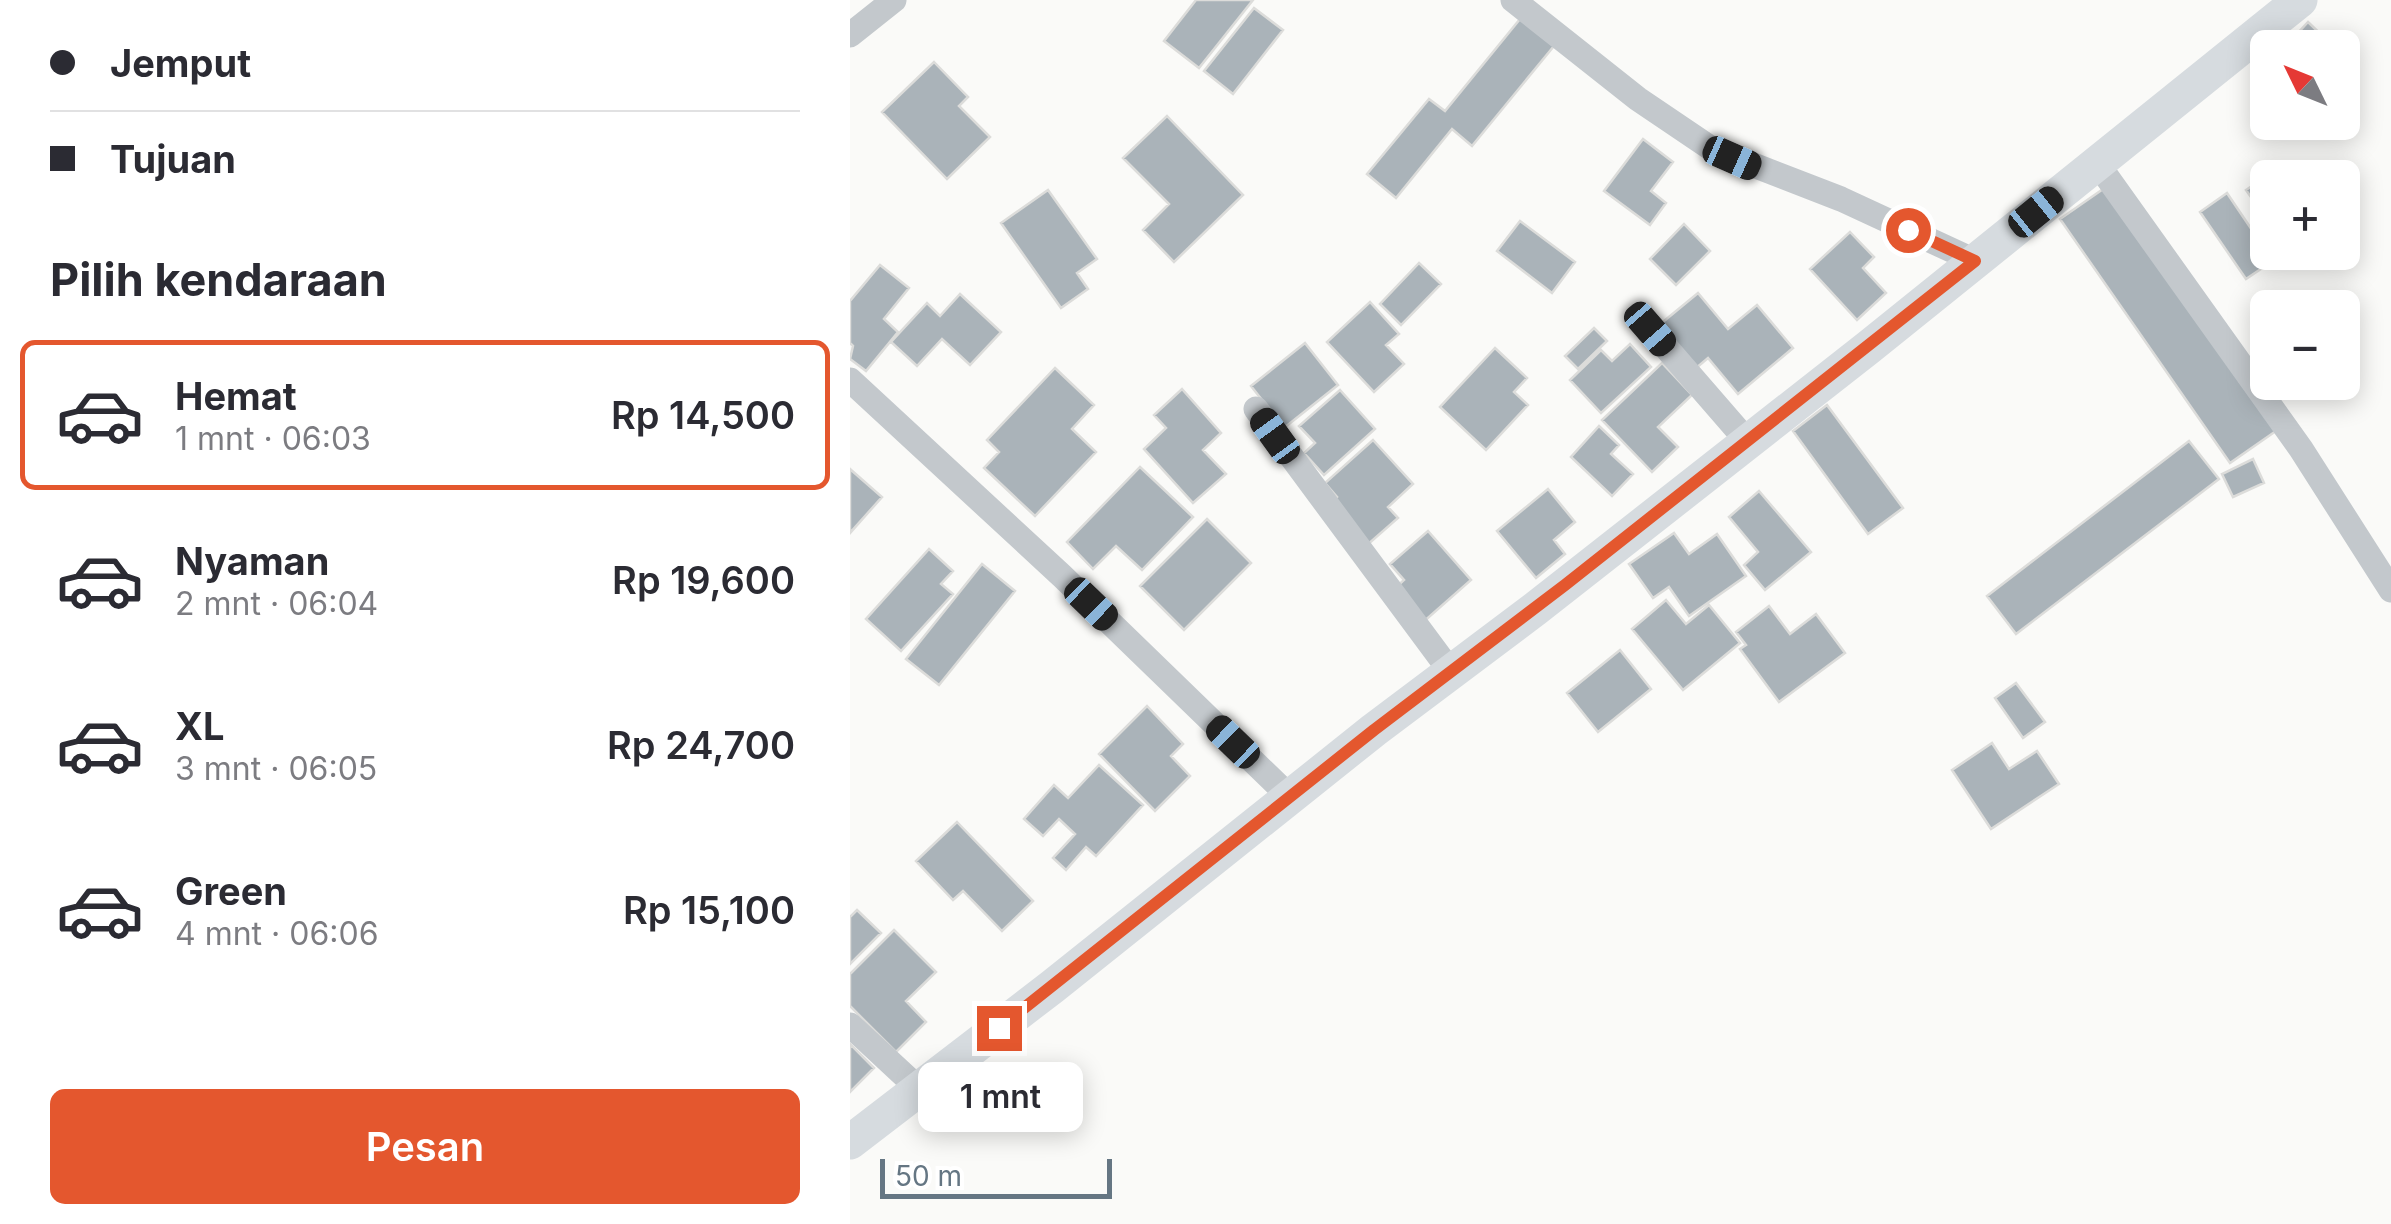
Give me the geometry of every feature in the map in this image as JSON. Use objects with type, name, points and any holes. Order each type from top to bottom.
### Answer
[{"type":"street","points":[[850,35],[894,0]]},
{"type":"street","points":[[1513,0],[1638,99],[1712,149],[1841,199],[1975,261]]},
{"type":"street","points":[[850,1142],[1748,442],[2300,0]]},
{"type":"street","points":[[2097,164],[2300,449],[2391,590]]},
{"type":"street","points":[[1650,329],[1748,442]]},
{"type":"street","points":[[856,395],[1062,576],[1290,797]]},
{"type":"street","points":[[1256,410],[1450,672]]},
{"type":"street","points":[[850,1024],[919,1089]]},
{"type":"building","points":[[1196,0],[1253,0],[1199,68],[1164,41]]},
{"type":"building","points":[[1254,8],[1283,30],[1233,94],[1204,71]]},
{"type":"building","points":[[1520,19],[1554,46],[1472,146],[1452,129],[1396,198],[1367,174],[1429,99],[1445,111]]},
{"type":"building","points":[[2308,22],[2316,30],[2301,30]]},
{"type":"building","points":[[934,62],[968,97],[959,106],[990,137],[947,179],[882,112]]},
{"type":"building","points":[[1167,116],[1243,195],[1174,262],[1143,230],[1169,204],[1123,158]]},
{"type":"building","points":[[1643,139],[1673,162],[1651,191],[1666,203],[1650,225],[1604,191]]},
{"type":"building","points":[[2106,187],[2250,394],[2250,400],[2254,400],[2276,431],[2230,463],[2060,219]]},
{"type":"building","points":[[1048,190],[1097,259],[1077,273],[1088,289],[1061,308],[1001,223]]},
{"type":"building","points":[[2227,193],[2250,227],[2250,270],[2259,270],[2246,279],[2200,212]]},
{"type":"building","points":[[1520,221],[1575,262],[1552,293],[1497,251]]},
{"type":"building","points":[[1684,224],[1710,251],[1676,285],[1650,259]]},
{"type":"building","points":[[1850,232],[1874,257],[1863,268],[1886,293],[1857,320],[1810,269]]},
{"type":"building","points":[[1419,263],[1441,284],[1401,325],[1380,304]]},
{"type":"building","points":[[880,265],[909,288],[884,319],[898,332],[866,371],[850,359],[850,301]]},
{"type":"building","points":[[1698,293],[1728,329],[1757,305],[1793,348],[1738,394],[1708,358],[1695,369],[1658,326]]},
{"type":"building","points":[[960,294],[1001,332],[970,365],[942,339],[917,366],[891,342],[927,303],[940,316]]},
{"type":"building","points":[[1370,302],[1399,334],[1386,345],[1404,364],[1374,392],[1327,342]]},
{"type":"building","points":[[1594,328],[1607,341],[1578,369],[1565,356]]},
{"type":"building","points":[[1305,343],[1338,385],[1284,428],[1251,386]]},
{"type":"building","points":[[1630,344],[1651,367],[1601,413],[1570,380],[1601,350],[1612,361]]},
{"type":"building","points":[[1495,348],[1527,378],[1514,392],[1528,405],[1486,450],[1440,407]]},
{"type":"building","points":[[1662,363],[1692,395],[1658,427],[1678,447],[1652,472],[1602,420]]},
{"type":"building","points":[[1055,368],[1094,405],[1072,429],[1096,452],[1035,516],[984,468],[999,452],[987,440]]},
{"type":"building","points":[[1182,389],[1221,433],[1203,450],[1226,474],[1193,503],[1144,449],[1166,428],[1154,415]]},
{"type":"building","points":[[1340,390],[1375,429],[1324,475],[1304,453],[1315,443],[1299,426]]},
{"type":"building","points":[[1827,405],[1903,508],[1868,534],[1793,431]]},
{"type":"building","points":[[1599,426],[1619,445],[1611,454],[1633,474],[1612,496],[1571,457]]},
{"type":"building","points":[[1373,440],[1413,484],[1388,507],[1398,518],[1366,546],[1329,505],[1337,497],[1325,483]]},
{"type":"building","points":[[2189,441],[2219,479],[2016,634],[1987,596]]},
{"type":"building","points":[[2253,459],[2264,483],[2233,497],[2222,474]]},
{"type":"building","points":[[1140,467],[1193,517],[1142,570],[1116,546],[1093,569],[1067,542]]},
{"type":"building","points":[[850,469],[882,497],[850,533]]},
{"type":"building","points":[[1548,489],[1575,522],[1554,540],[1565,554],[1536,578],[1497,531]]},
{"type":"building","points":[[1759,491],[1811,552],[1765,590],[1744,565],[1758,552],[1729,517]]},
{"type":"building","points":[[1207,519],[1251,563],[1184,630],[1140,586]]},
{"type":"building","points":[[1428,531],[1471,580],[1421,624],[1392,591],[1404,580],[1390,564]]},
{"type":"building","points":[[1674,533],[1689,554],[1717,534],[1746,576],[1689,616],[1669,587],[1653,598],[1629,564]]},
{"type":"building","points":[[929,549],[953,571],[941,584],[953,594],[901,651],[866,619]]},
{"type":"building","points":[[982,564],[1015,591],[939,685],[906,659]]},
{"type":"building","points":[[1666,600],[1686,624],[1709,605],[1740,643],[1683,690],[1632,629]]},
{"type":"building","points":[[1769,606],[1790,634],[1816,614],[1845,653],[1779,702],[1740,649],[1746,645],[1736,632]]},
{"type":"building","points":[[1620,650],[1651,689],[1598,732],[1567,693]]},
{"type":"building","points":[[2016,683],[2045,722],[2023,738],[1995,698]]},
{"type":"building","points":[[1147,706],[1183,744],[1171,756],[1190,776],[1155,811],[1099,754]]},
{"type":"building","points":[[1992,743],[2009,769],[2037,751],[2059,784],[1991,829],[1952,770]]},
{"type":"building","points":[[1099,765],[1143,805],[1096,856],[1086,847],[1066,870],[1053,858],[1075,834],[1059,819],[1043,836],[1024,819],[1054,785],[1068,798]]},
{"type":"building","points":[[957,822],[1033,901],[1002,931],[963,891],[953,900],[916,861]]},
{"type":"building","points":[[857,910],[881,933],[850,964],[850,917]]},
{"type":"building","points":[[894,930],[936,972],[906,1001],[926,1022],[896,1052],[850,1006],[850,974]]},
{"type":"building","points":[[850,1044],[874,1068],[850,1092]]},
{"type":"route","points":[[999,1028],[1975,261],[1908,230]]}]
